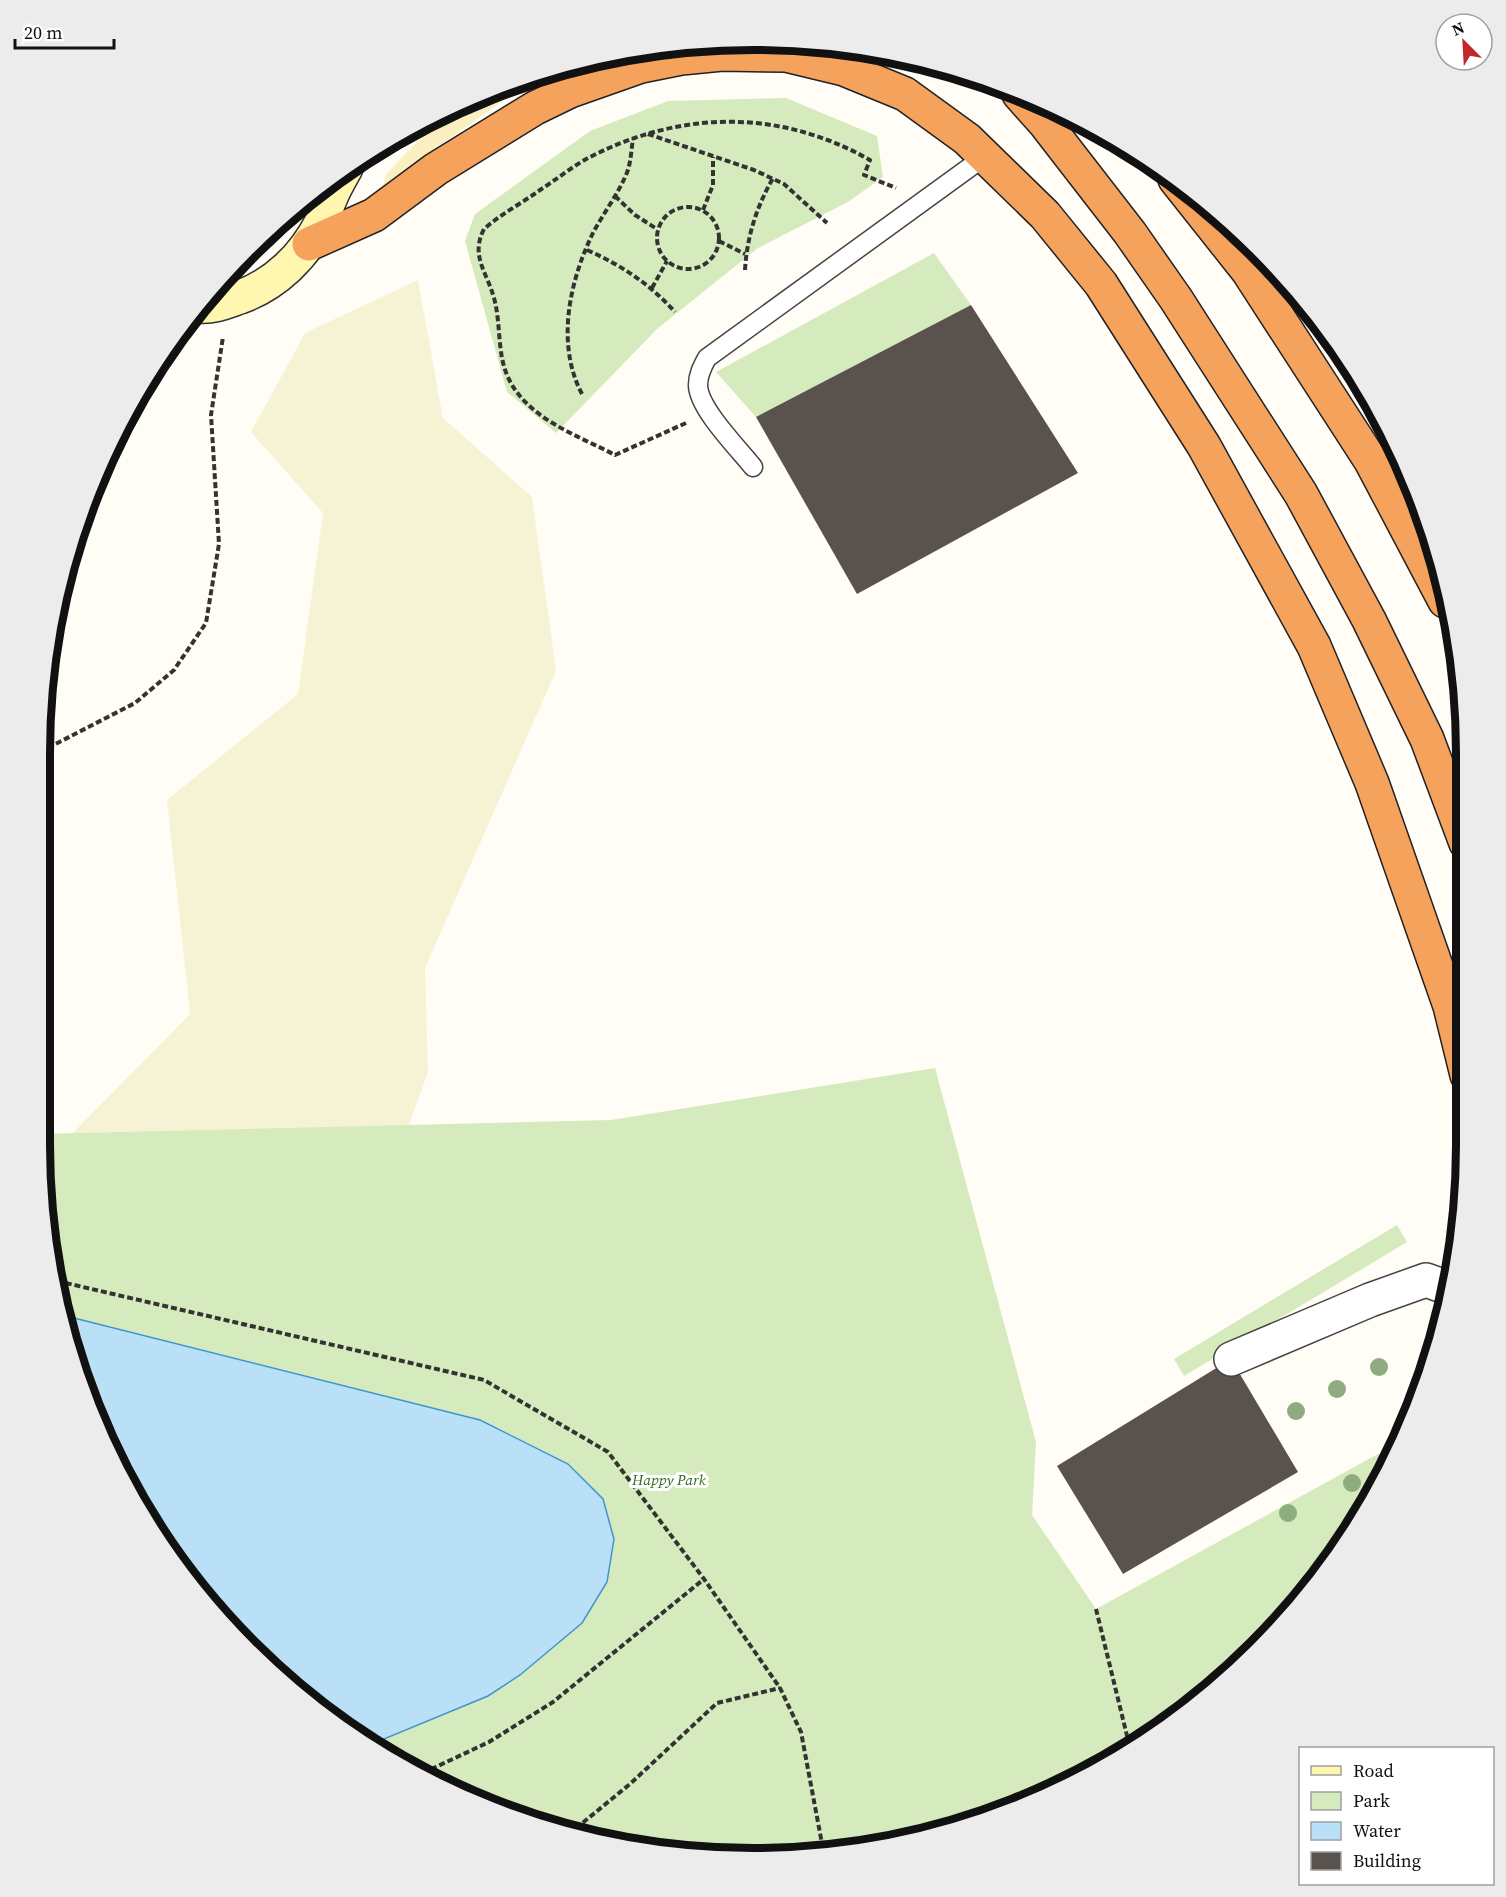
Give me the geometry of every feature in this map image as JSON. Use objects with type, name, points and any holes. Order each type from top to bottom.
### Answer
[{"type":"highway","points":[[309,244],[374,215],[436,169],[535,108],[570,91],[641,66],[681,58],[722,54],[786,56],[844,69],[905,94],[967,139],[1045,215],[1101,284],[1215,466],[1314,646],[1372,783],[1456,999]]},
{"type":"highway","points":[[1030,106],[1044,122],[1143,252],[1176,299],[1301,494],[1369,620],[1427,739],[1456,816]]},
{"type":"highway","points":[[1201,211],[1248,271],[1371,461],[1436,587]]},
{"type":"main road","points":[[214,303],[250,293],[271,281],[292,264],[309,244],[322,221],[336,187]]},
{"type":"street","points":[[1231,1359],[1370,1300],[1426,1280],[1442,1286]]},
{"type":"lane","points":[[753,467],[701,401],[698,386],[700,371],[707,358],[984,157]]},
{"type":"path","points":[[709,413],[615,455],[531,409],[517,393],[507,374],[495,300],[478,255],[477,246],[484,229],[588,158],[647,134],[711,122],[743,121],[801,130],[829,140],[870,160],[864,175],[924,200]]},
{"type":"path","points":[[647,134],[772,178],[784,184],[827,222]]},
{"type":"path","points":[[582,394],[571,371],[568,358],[569,317],[573,288],[592,235],[627,173],[633,139]]},
{"type":"path","points":[[703,210],[713,185],[713,157]]},
{"type":"path","points":[[745,270],[746,254],[755,214],[772,178]]},
{"type":"path","points":[[615,196],[635,215],[657,228]]},
{"type":"path","points":[[692,206],[703,210],[716,223],[719,241],[715,252],[709,261],[699,267],[688,269],[676,267],[666,261],[657,247],[657,228],[671,211],[681,207],[692,206]]},
{"type":"path","points":[[719,241],[746,254]]},
{"type":"path","points":[[586,250],[610,260],[652,288],[675,312]]},
{"type":"path","points":[[652,288],[666,261]]},
{"type":"path","points":[[50,747],[135,703],[174,670],[206,623],[219,544],[211,415],[214,303]]},
{"type":"path","points":[[63,1282],[484,1380],[608,1452],[704,1579],[780,1688],[801,1732],[822,1844]]},
{"type":"path","points":[[431,1769],[489,1742],[553,1702],[704,1579]]},
{"type":"path","points":[[1096,1609],[1128,1739]]},
{"type":"path","points":[[579,1826],[630,1784],[717,1703],[780,1688]]},
{"type":"shaded area","points":[[418,280],[443,418],[532,497],[556,671],[425,968],[428,1072],[409,1125],[55,1151],[190,1014],[167,800],[298,694],[323,513],[251,432],[305,333]]},
{"type":"green space","points":[[786,98],[877,136],[883,177],[848,202],[758,248],[657,329],[556,433],[507,392],[465,241],[475,214],[590,131],[668,101]]},
{"type":"green space","points":[[934,253],[971,305],[756,417],[716,372]]},
{"type":"green space","name":"Happy Park","points":[[935,1068],[1036,1442],[1032,1515],[1096,1609],[1378,1454],[1384,1456],[1338,1535],[1311,1572],[1282,1608],[1217,1673],[1144,1729],[1064,1775],[1022,1794],[935,1824],[890,1834],[799,1846],[753,1848],[707,1846],[616,1834],[571,1824],[484,1794],[442,1775],[362,1729],[289,1673],[224,1608],[168,1535],[122,1455],[103,1413],[73,1326],[56,1236],[51,1190],[50,1134],[611,1120]]},
{"type":"green space","points":[[1397,1225],[1407,1242],[1184,1376],[1174,1359]]},
{"type":"sand","points":[[524,88],[383,185],[387,173],[430,128],[484,103]]},
{"type":"water","points":[[71,1317],[480,1420],[568,1464],[603,1499],[614,1539],[607,1582],[582,1623],[520,1675],[488,1696],[381,1740],[325,1702],[289,1673],[224,1608],[168,1535],[144,1496],[103,1413]]},
{"type":"building","points":[[971,305],[1078,473],[857,594],[756,417]]},
{"type":"building","points":[[1231,1359],[1298,1472],[1123,1574],[1057,1466]]}]
